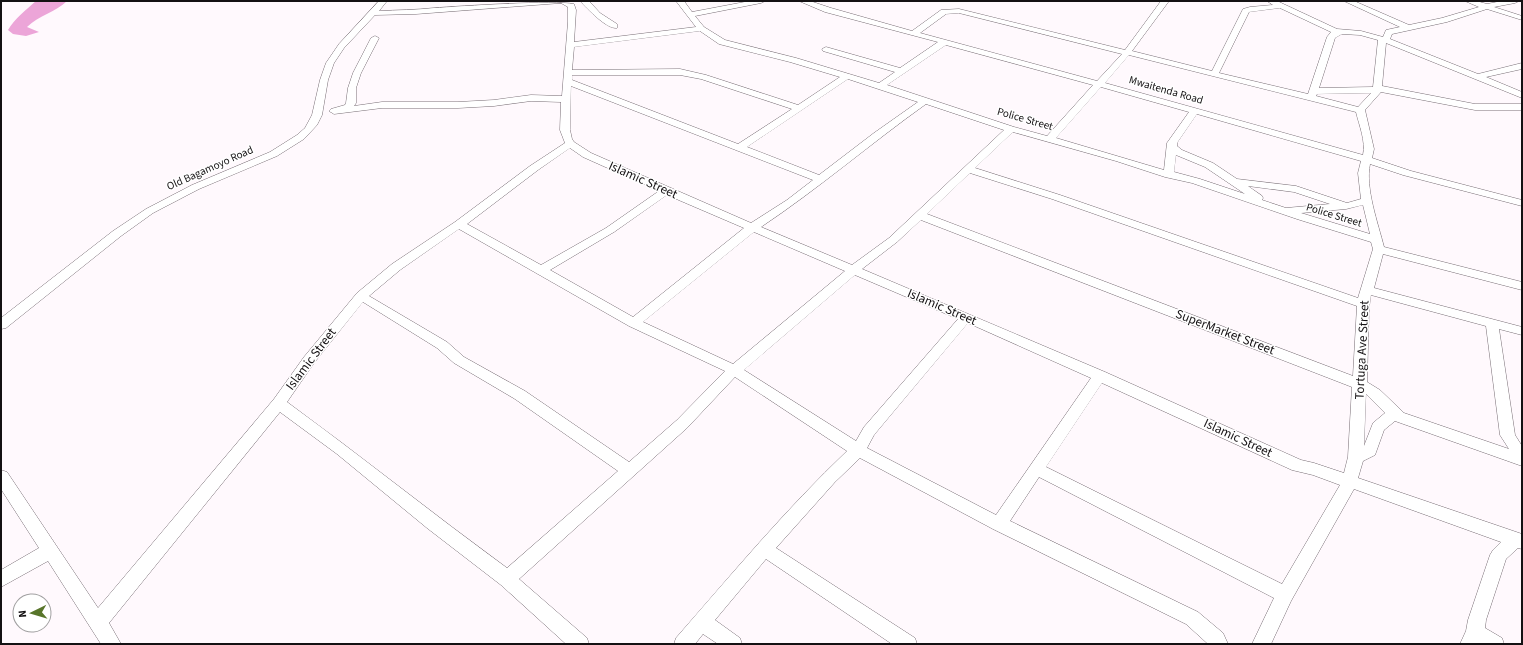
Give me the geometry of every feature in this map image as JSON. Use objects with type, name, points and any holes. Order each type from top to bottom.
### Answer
[{"type":"street","name":"Old Bagamoyo Road","points":[[1,325],[128,226],[156,207],[186,190],[270,155],[308,131],[314,123],[318,112],[324,74],[336,52],[374,13],[383,1]]},
{"type":"street","points":[[374,13],[416,12],[563,1],[571,6],[568,78],[565,99],[565,130],[567,140],[570,144]]},
{"type":"street","points":[[584,1],[589,4],[591,9],[599,16],[614,26]]},
{"type":"street","name":"Police Street","points":[[680,1],[701,29],[722,42],[793,60],[880,86],[1011,129],[1050,139],[1169,175],[1196,181],[1378,245],[1522,286]]},
{"type":"street","points":[[691,15],[761,1]]},
{"type":"street","name":"Mwaitenda Road","points":[[803,1],[822,8],[1366,159],[1407,173],[1522,203]]},
{"type":"street","points":[[1050,139],[1127,53],[1165,1]]},
{"type":"street","points":[[1271,1],[1324,26],[1340,32],[1357,33],[1383,39],[1522,96]]},
{"type":"street","points":[[1348,1],[1409,28]]},
{"type":"street","points":[[1469,1],[1522,18]]},
{"type":"street","points":[[1363,106],[1377,89],[1383,39],[1390,32],[1444,20],[1486,7],[1515,1]]},
{"type":"street","points":[[822,8],[831,2]]},
{"type":"street","points":[[1214,75],[1246,11],[1250,9],[1280,6]]},
{"type":"street","points":[[914,33],[944,12],[956,10],[1214,75],[1363,106]]},
{"type":"street","points":[[570,46],[701,29]]},
{"type":"street","points":[[1312,95],[1331,37],[1335,33],[1340,32]]},
{"type":"street","points":[[334,111],[348,107],[351,103],[352,88],[356,73],[375,38]]},
{"type":"street","points":[[880,86],[944,42]]},
{"type":"street","points":[[826,50],[900,71]]},
{"type":"street","points":[[1477,77],[1522,66]]},
{"type":"street","points":[[568,78],[584,72],[680,72],[703,77],[745,92],[798,108]]},
{"type":"street","points":[[739,148],[846,76]]},
{"type":"street","points":[[568,78],[739,148],[821,179]]},
{"type":"street","points":[[1318,78],[1349,91],[1363,106],[1369,149],[1363,173],[1367,201],[1378,245]]},
{"type":"street","points":[[1312,95],[1377,89],[1475,107],[1522,107]]},
{"type":"street","points":[[318,112],[382,105],[458,105],[494,103],[531,98],[565,99]]},
{"type":"street","points":[[634,323],[754,227],[791,202],[877,135],[925,101]]},
{"type":"street","points":[[1169,175],[1172,143],[1195,111]]},
{"type":"street","points":[[507,579],[682,424],[734,370],[802,315],[843,278],[893,240],[1011,129]]},
{"type":"street","name":"Islamic Street","points":[[98,622],[279,403],[309,360],[361,296],[396,268],[459,224],[534,168],[570,144],[587,156],[666,191],[855,269],[1100,375],[1298,466],[1314,469],[1349,482]]},
{"type":"street","points":[[1172,147],[1178,152],[1201,161],[1236,182],[1270,206]]},
{"type":"street","points":[[968,170],[1056,197],[1364,304]]},
{"type":"street","points":[[1236,182],[1296,189],[1346,206]]},
{"type":"street","points":[[542,270],[610,230],[666,191]]},
{"type":"street","points":[[1284,211],[1346,206],[1367,201]]},
{"type":"street","name":"SuperMarket Street","points":[[920,214],[1185,318],[1312,365],[1374,392],[1394,414],[1404,419],[1522,460]]},
{"type":"street","points":[[459,224],[634,323],[734,370],[858,450],[999,524],[1192,618],[1216,639],[1219,644]]},
{"type":"street","name":"Tortuga Ave Street","points":[[1261,644],[1285,595],[1349,482],[1356,457],[1364,304],[1378,245]]},
{"type":"street","points":[[1367,290],[1522,331]]},
{"type":"street","points":[[361,296],[442,345],[459,360],[520,395],[630,470]]},
{"type":"street","points":[[684,644],[764,549],[829,478],[858,450],[869,431],[966,317]]},
{"type":"street","points":[[1492,323],[1508,435],[1522,460]]},
{"type":"street","points":[[999,524],[1100,375]]},
{"type":"street","points":[[279,403],[342,450],[433,523],[507,579],[580,644]]},
{"type":"street","points":[[1356,457],[1370,451],[1378,427],[1394,414]]},
{"type":"street","points":[[1036,469],[1285,595]]},
{"type":"street","points":[[1,476],[112,644]]},
{"type":"street","points":[[1349,482],[1519,541]]},
{"type":"street","points":[[1495,644],[1472,638],[1499,555],[1519,541]]},
{"type":"street","points":[[764,549],[908,644]]},
{"type":"street","points":[[1,579],[50,552]]},
{"type":"street","points":[[702,622],[733,644]]},
{"type":"shaded area","points":[[36,1],[67,1],[58,8],[37,19],[27,27],[39,32],[26,36],[13,34],[8,30],[17,18]]}]
